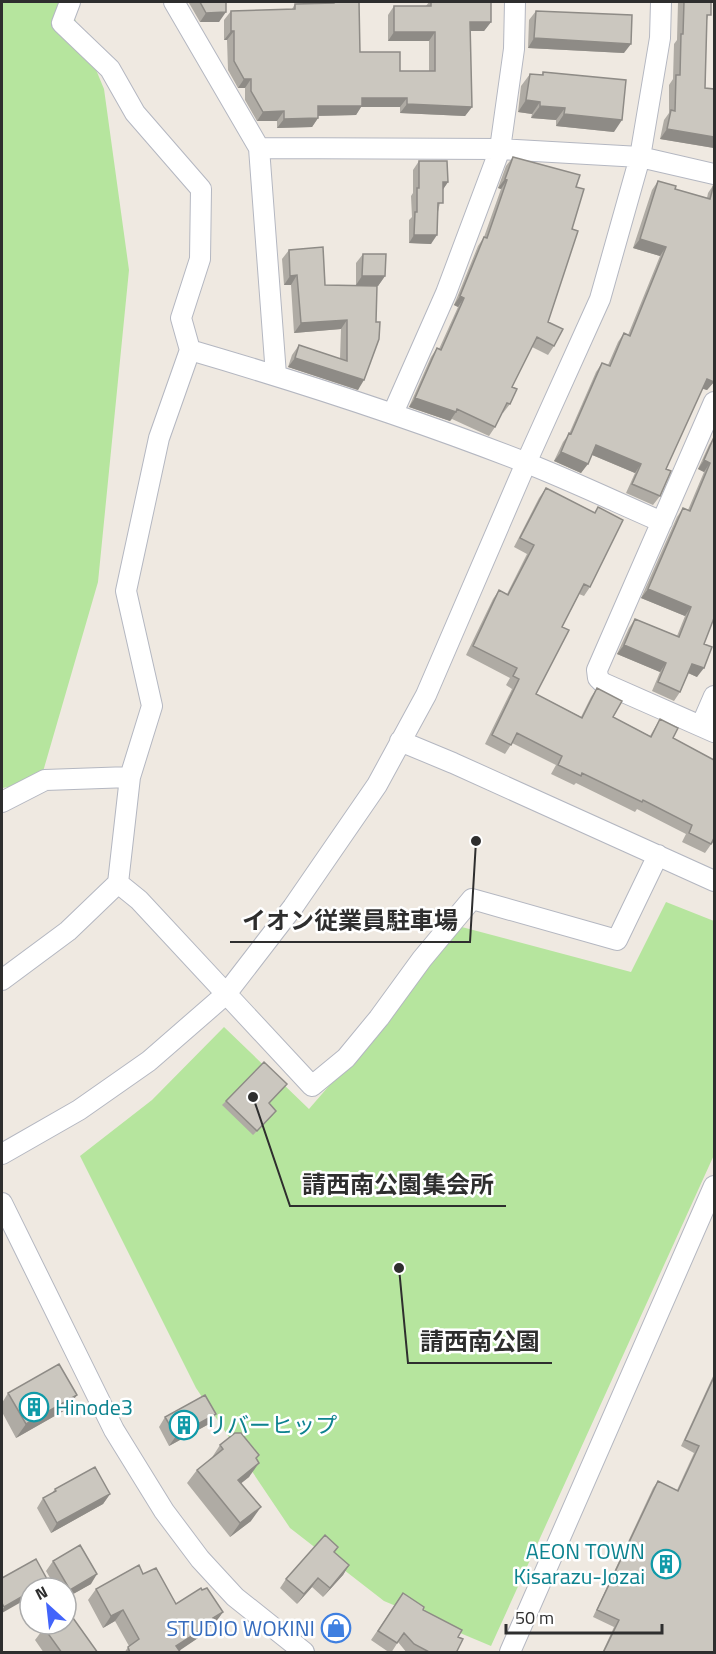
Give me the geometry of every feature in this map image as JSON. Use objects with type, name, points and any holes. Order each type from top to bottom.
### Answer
[{"type":"street","points":[[2,980],[68,931],[118,883],[130,777],[152,706],[126,591],[159,438],[190,350],[181,318],[200,259],[201,189],[135,113],[110,69],[62,23],[70,2]]},
{"type":"street","points":[[174,2],[259,148],[276,375]]},
{"type":"street","points":[[393,413],[446,293],[500,149],[514,49],[515,2]]},
{"type":"street","points":[[2,1154],[79,1110],[149,1061],[226,994],[294,908],[377,785],[426,695],[600,299],[640,157],[660,38],[661,2]]},
{"type":"street","points":[[259,148],[500,149],[640,157],[714,174]]},
{"type":"street","points":[[190,350],[393,413],[526,463],[662,522]]},
{"type":"street","points":[[714,402],[597,670],[598,678],[603,683],[708,729],[714,696]]},
{"type":"street","points":[[400,741],[714,881]]},
{"type":"street","points":[[2,802],[45,780],[130,777]]},
{"type":"street","points":[[118,883],[138,900],[312,1086],[346,1058],[422,959],[472,899],[617,940],[658,855]]},
{"type":"street","points":[[510,1653],[714,1186]]},
{"type":"street","points":[[2,1203],[114,1430],[164,1511],[200,1559],[235,1597],[304,1653]]},
{"type":"green space","points":[[2,2],[68,2],[104,89],[129,270],[98,582],[40,782],[2,788]]},
{"type":"green space","points":[[666,902],[714,921],[714,1155],[491,1646],[384,1601],[290,1528],[196,1388],[80,1156],[152,1100],[224,1027],[309,1109],[385,1021],[458,926],[631,972]]},
{"type":"building","points":[[200,2],[226,2],[226,12],[206,13]]},
{"type":"building","points":[[359,2],[360,52],[400,52],[400,71],[435,71],[435,32],[394,32],[394,6],[431,6],[431,2],[491,2],[491,22],[470,22],[472,107],[407,104],[407,98],[362,98],[362,106],[318,106],[318,118],[284,119],[284,111],[263,112],[251,91],[251,79],[244,79],[234,61],[231,11],[295,9],[295,4]]},
{"type":"building","points":[[684,2],[711,2],[711,15],[707,15],[705,88],[714,89],[714,137],[667,129],[671,110],[675,111],[676,75],[680,75]]},
{"type":"building","points":[[536,11],[632,15],[631,44],[534,38]]},
{"type":"building","points":[[543,72],[626,80],[622,120],[564,114],[565,108],[540,106],[540,102],[526,100],[530,74],[543,75]]},
{"type":"building","points":[[513,157],[580,175],[576,187],[584,189],[572,229],[578,231],[548,322],[563,329],[554,346],[537,337],[512,387],[517,389],[510,404],[507,403],[495,427],[457,409],[456,412],[415,398],[437,348],[441,350],[464,298],[460,296],[484,237],[487,238]]},
{"type":"building","points":[[419,161],[447,161],[448,182],[443,182],[443,203],[438,203],[437,235],[414,235],[417,188],[419,188]]},
{"type":"building","points":[[658,181],[676,186],[675,189],[710,199],[714,184],[714,382],[707,379],[666,469],[671,471],[660,496],[632,484],[641,464],[596,445],[588,464],[561,452],[602,363],[610,366],[624,333],[630,336],[666,247],[640,239]]},
{"type":"building","points":[[323,247],[325,285],[377,286],[376,322],[380,322],[379,339],[364,380],[295,358],[299,345],[347,361],[347,320],[301,323],[297,275],[290,276],[289,250]]},
{"type":"building","points":[[363,254],[386,254],[385,276],[362,276]]},
{"type":"building","points":[[714,437],[714,618],[704,644],[712,647],[704,668],[692,664],[680,692],[658,682],[666,663],[624,645],[635,619],[679,637],[691,607],[648,589],[683,508],[690,511],[710,463],[704,460]]},
{"type":"building","points":[[546,488],[595,513],[598,507],[623,520],[590,587],[584,584],[562,627],[569,630],[536,694],[582,718],[597,688],[622,701],[613,717],[651,737],[660,719],[678,728],[673,738],[714,760],[714,838],[711,844],[689,833],[692,825],[643,800],[642,802],[582,773],[581,776],[558,765],[562,756],[517,733],[511,745],[492,735],[519,679],[513,676],[517,668],[473,646],[499,590],[508,595],[534,545],[520,538]]},
{"type":"building","points":[[264,1062],[287,1084],[269,1103],[276,1111],[257,1131],[226,1101]]},
{"type":"building","points":[[59,1364],[77,1395],[26,1424],[8,1393]]},
{"type":"building","name":"AEON TOWN Kisarazu-Jozai","points":[[714,1377],[714,1653],[603,1653],[619,1620],[597,1610],[658,1481],[678,1491],[699,1446],[685,1440]]},
{"type":"building","points":[[205,1395],[216,1414],[176,1436],[165,1417]]},
{"type":"building","points":[[235,1433],[241,1433],[259,1455],[256,1458],[259,1463],[238,1480],[261,1507],[240,1523],[197,1470],[223,1449],[220,1445]]},
{"type":"building","points":[[95,1467],[110,1494],[57,1523],[43,1498]]},
{"type":"building","points":[[325,1535],[338,1547],[334,1552],[349,1565],[330,1588],[318,1578],[304,1594],[286,1579]]},
{"type":"building","points":[[80,1545],[97,1574],[78,1585],[78,1576],[62,1576],[53,1561]]},
{"type":"building","points":[[36,1559],[45,1576],[18,1576],[18,1599],[4,1607],[2,1578]]},
{"type":"building","points":[[139,1565],[143,1574],[156,1568],[176,1604],[201,1588],[202,1590],[207,1588],[223,1612],[213,1618],[215,1621],[176,1646],[181,1653],[130,1653],[128,1647],[139,1639],[123,1610],[111,1616],[96,1589]]},
{"type":"building","points":[[403,1593],[424,1607],[423,1610],[462,1630],[458,1637],[463,1639],[456,1653],[431,1653],[414,1644],[404,1633],[397,1643],[378,1631]]},
{"type":"building","points":[[78,1625],[98,1653],[62,1653],[50,1636],[78,1636]]},
{"type":"place","name":"イオン従業員駐車場","points":[[476,841]]},
{"type":"place","name":"請西南公園集会所","points":[[253,1097]]},
{"type":"place","name":"請西南公園","points":[[399,1268]]},
{"type":"place","name":"Hinode3","points":[[34,1407]]},
{"type":"place","name":"リバーヒップ","points":[[184,1425]]},
{"type":"place","name":"AEON TOWN Kisarazu-Jozai","points":[[666,1564]]},
{"type":"place","name":"STUDIO WOKINI","points":[[336,1628]]}]
